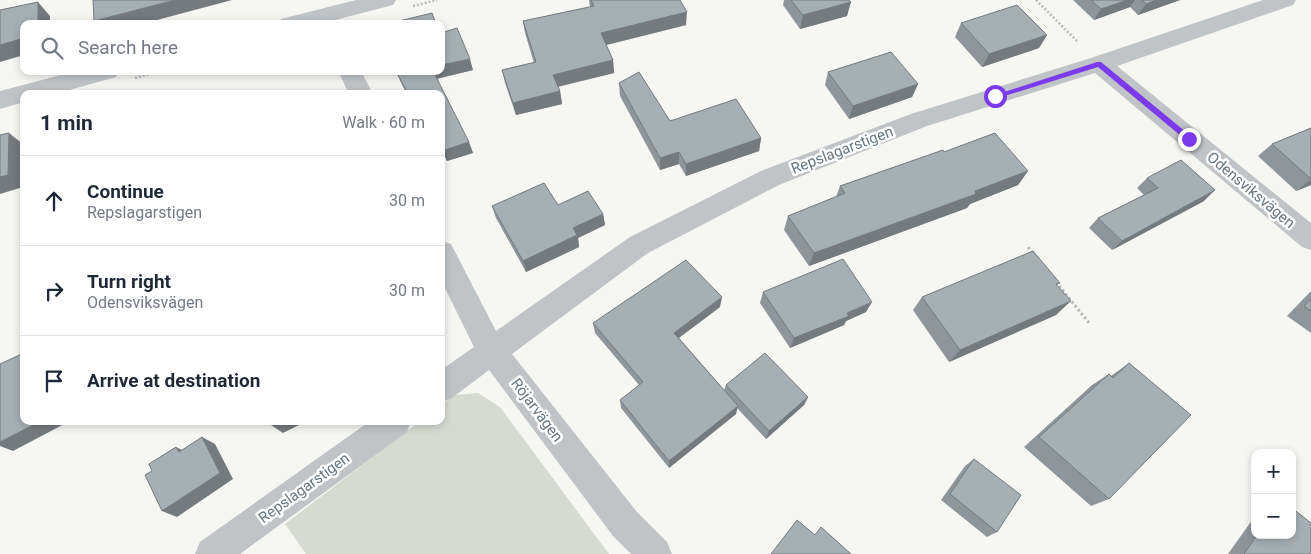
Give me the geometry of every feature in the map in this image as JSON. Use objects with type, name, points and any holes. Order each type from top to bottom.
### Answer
[{"type":"street","points":[[322,20],[384,0]]},
{"type":"street","name":"Repslagarstigen","points":[[445,385],[639,245],[770,178],[919,120],[1099,64],[1285,0]]},
{"type":"street","name":"Odensviksvägen","points":[[1099,64],[1311,239]]},
{"type":"street","points":[[37,90],[93,75]]},
{"type":"street","points":[[351,75],[359,90]]},
{"type":"street","points":[[0,100],[20,95]]},
{"type":"street","name":"Röjarvägen","points":[[445,260],[491,350],[625,524],[656,554]]},
{"type":"street","name":"Repslagarstigen","points":[[212,554],[390,425]]},
{"type":"path","points":[[1036,0],[1099,64]]},
{"type":"path","points":[[1028,246],[1034,254]]},
{"type":"path","points":[[1053,278],[1090,324]]},
{"type":"shaded area","points":[[478,393],[500,407],[609,554],[306,554],[285,524],[415,425],[445,425],[445,402],[454,395]]},
{"type":"building","points":[[93,0],[175,0],[98,20],[94,20]]},
{"type":"building","points":[[591,0],[680,0],[687,12],[601,33],[613,60],[553,75],[560,91],[513,103],[502,70],[536,62],[523,21],[594,6]]},
{"type":"building","points":[[791,0],[849,0],[851,2],[803,15]]},
{"type":"building","points":[[1091,0],[1128,0],[1101,9]]},
{"type":"building","points":[[1142,0],[1157,0],[1146,4]]},
{"type":"building","points":[[38,2],[38,20],[20,20],[20,39],[0,45],[0,10]]},
{"type":"building","points":[[1017,5],[1047,35],[989,54],[961,23]]},
{"type":"building","points":[[432,13],[435,20],[403,20]]},
{"type":"building","points":[[457,28],[470,59],[445,64],[445,32]]},
{"type":"building","points":[[891,52],[918,84],[853,106],[828,72]]},
{"type":"building","points":[[639,72],[670,121],[736,99],[761,138],[686,164],[679,152],[660,158],[619,83]]},
{"type":"building","points":[[398,75],[435,75],[443,90],[406,90]]},
{"type":"building","points":[[445,95],[469,142],[445,150]]},
{"type":"building","points":[[1311,128],[1311,179],[1272,144]]},
{"type":"building","points":[[9,133],[8,175],[0,177],[0,135]]},
{"type":"building","points":[[995,133],[1028,171],[975,191],[976,194],[814,253],[788,216],[845,193],[840,186]]},
{"type":"building","points":[[1181,160],[1215,190],[1122,241],[1098,218],[1158,188],[1147,178]]},
{"type":"building","points":[[544,183],[558,205],[588,191],[603,214],[573,228],[577,235],[523,261],[492,206]]},
{"type":"building","points":[[1033,251],[1060,283],[1056,284],[1071,301],[960,350],[922,297]]},
{"type":"building","points":[[843,259],[872,302],[847,313],[849,316],[794,338],[763,292]]},
{"type":"building","points":[[686,260],[722,297],[674,333],[738,406],[669,461],[620,400],[643,382],[593,323]]},
{"type":"building","points":[[1311,299],[1311,311],[1304,306]]},
{"type":"building","points":[[765,353],[808,397],[769,431],[726,385]]},
{"type":"building","points":[[20,355],[20,425],[33,425],[0,442],[0,364]]},
{"type":"building","points":[[1129,363],[1191,415],[1109,499],[1039,437],[1109,374],[1113,378]]},
{"type":"building","points":[[202,437],[220,473],[162,511],[145,475],[152,471],[149,464],[176,447],[179,452]]},
{"type":"building","points":[[974,459],[1021,495],[997,532],[950,494]]},
{"type":"building","points":[[1296,511],[1311,523],[1311,554],[1244,554],[1254,539],[1296,539]]},
{"type":"building","points":[[797,520],[815,535],[821,527],[851,554],[771,554]]},
{"type":"route","points":[[995,96],[1099,64],[1189,139]]}]
